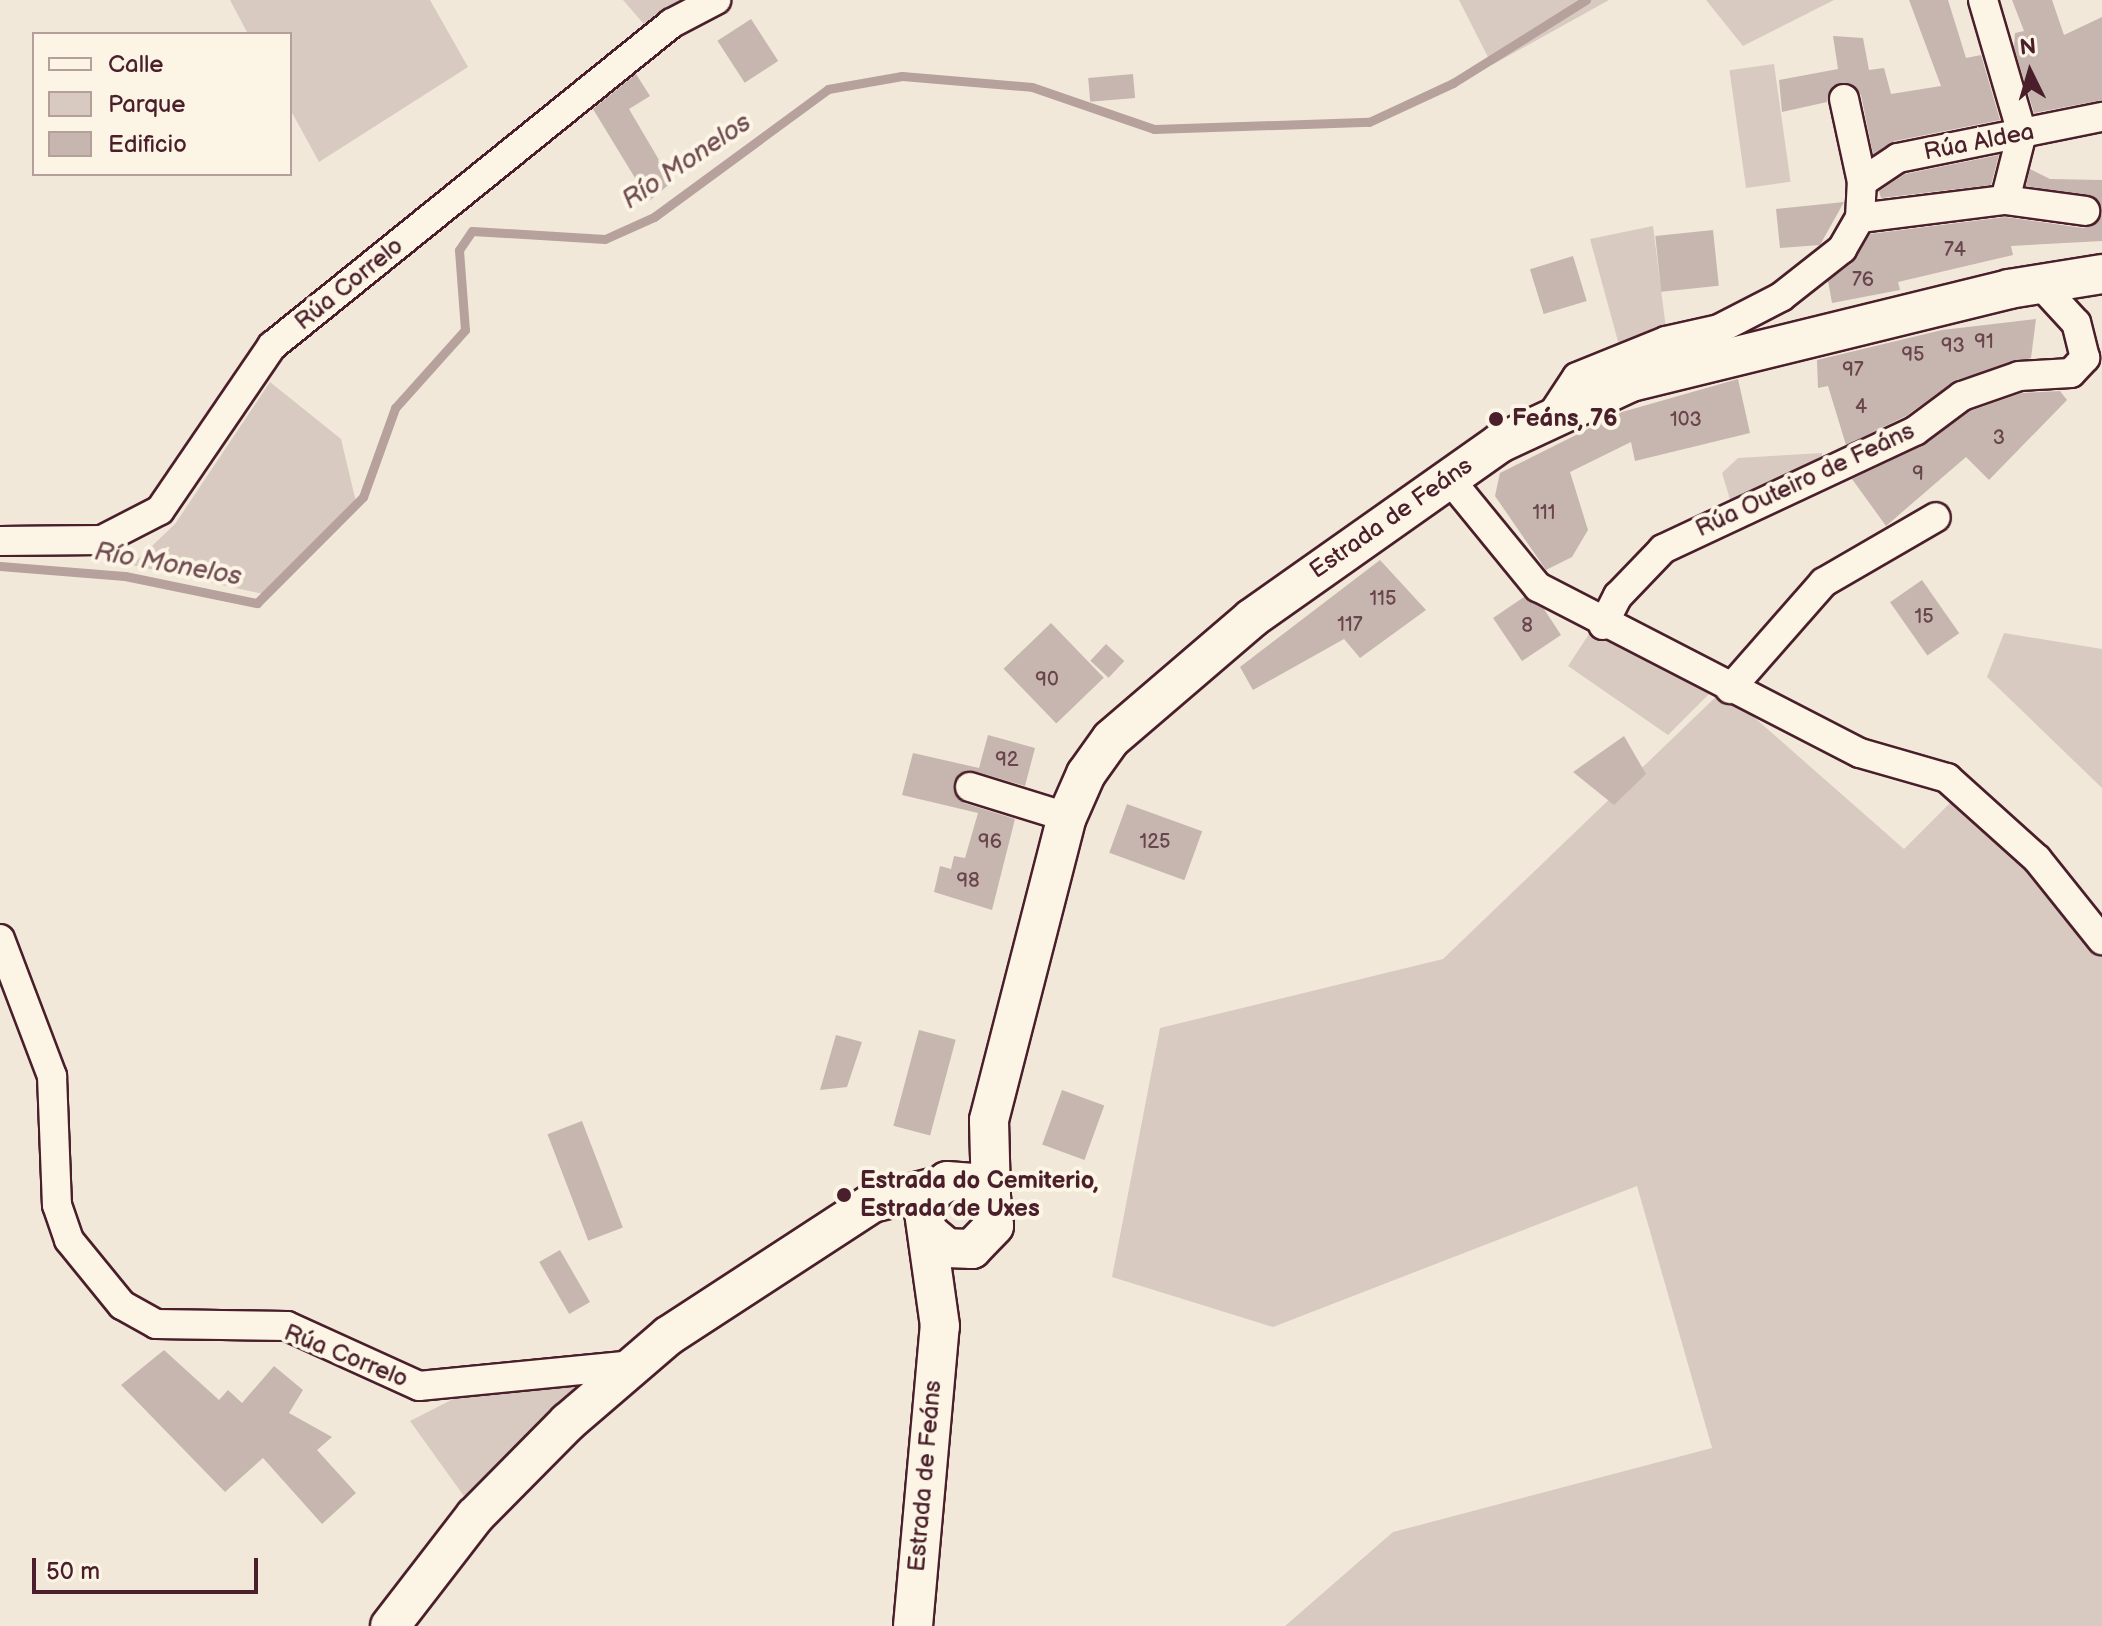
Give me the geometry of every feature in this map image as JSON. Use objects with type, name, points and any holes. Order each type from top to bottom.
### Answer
[{"type":"street","name":"Rúa Correlo","points":[[0,541],[102,540],[160,510],[272,346],[672,23],[716,0]]},
{"type":"street","points":[[1983,0],[2022,133],[2005,200]]},
{"type":"street","points":[[1552,415],[1577,377],[1666,341],[1719,329],[1781,297],[1842,249],[1860,218],[1862,182],[1844,99]]},
{"type":"street","name":"Rúa Aldea","points":[[1862,182],[1898,158],[2102,117]]},
{"type":"street","points":[[1860,218],[2005,200],[2085,211]]},
{"type":"street","name":"Estrada de Feáns","points":[[940,1326],[994,1226],[989,1120],[1067,817],[1111,739],[1252,618],[1447,476],[1552,415],[1631,382],[2040,284],[2102,274]]},
{"type":"street","name":"Rúa Outeiro de Feáns","points":[[1603,625],[1618,596],[1675,542],[1915,431],[1962,396],[2019,376],[2071,373],[2085,358],[2076,323],[2040,284]]},
{"type":"street","points":[[1447,476],[1538,587],[1603,625],[1860,753],[1947,778],[2037,859],[2102,940]]},
{"type":"street","points":[[1730,689],[1824,582],[1936,517]]},
{"type":"street","points":[[970,787],[1067,817]]},
{"type":"street","name":"Rúa Correlo","points":[[0,939],[52,1076],[57,1205],[69,1240],[122,1305],[156,1324],[287,1326],[419,1386],[634,1365]]},
{"type":"street","name":"Estrada de Feáns","points":[[913,1626],[940,1326],[934,1205],[989,1120]]},
{"type":"street","points":[[390,1626],[475,1516],[668,1336],[830,1232],[876,1217],[934,1205],[977,1183],[991,1197]]},
{"type":"street","points":[[934,1205],[959,1251],[983,1242]]},
{"type":"green space","points":[[230,0],[430,0],[468,67],[319,162],[292,113],[292,32],[247,32]]},
{"type":"green space","points":[[623,0],[693,0],[649,30]]},
{"type":"green space","points":[[1459,0],[1609,0],[1492,65]]},
{"type":"green space","points":[[1706,0],[1834,0],[1743,46]]},
{"type":"green space","points":[[1774,64],[1791,182],[1746,188],[1729,70]]},
{"type":"green space","points":[[1653,226],[1666,329],[1619,345],[1590,239]]},
{"type":"green space","points":[[270,382],[341,439],[357,506],[263,594],[132,565],[175,524]]},
{"type":"green space","points":[[1822,453],[1822,464],[1732,506],[1722,473],[1738,458]]},
{"type":"green space","points":[[1593,628],[1711,692],[1668,735],[1568,666]]},
{"type":"green space","points":[[2004,633],[2102,649],[2102,788],[1987,677]]},
{"type":"green space","points":[[1723,690],[1904,849],[1951,802],[2026,867],[2102,956],[2102,1626],[1285,1626],[1393,1532],[1712,1448],[1637,1186],[1273,1327],[1112,1277],[1160,1028],[1443,959]]},
{"type":"green space","points":[[580,1382],[466,1499],[410,1421],[465,1393]]},
{"type":"building","points":[[1909,0],[1948,0],[1966,58],[1981,55],[2000,120],[1895,141],[1873,154],[1861,95],[1850,83],[1833,86],[1827,102],[1782,112],[1779,80],[1838,69],[1833,36],[1863,38],[1869,70],[1884,68],[1891,94],[1941,86]]},
{"type":"building","points":[[2012,0],[2052,0],[2064,35],[2102,17],[2102,100],[2034,113],[2014,47],[2015,33],[2024,31]]},
{"type":"building","points":[[751,19],[778,61],[745,83],[717,41]]},
{"type":"building","points":[[636,74],[650,96],[629,109],[672,182],[649,201],[593,109]]},
{"type":"building","points":[[1133,74],[1135,98],[1090,102],[1088,78]]},
{"type":"building","points":[[1999,155],[1991,185],[1881,198],[1879,191],[1905,174]]},
{"type":"building","points":[[2030,169],[2050,179],[2102,180],[2102,241],[2011,246],[2013,255],[1898,282],[1900,290],[1832,303],[1828,281],[1853,262],[1870,234],[2005,217],[2083,228],[2098,222],[2096,198],[2026,186]]},
{"type":"building","points":[[1844,202],[1820,245],[1780,248],[1776,209]]},
{"type":"building","points":[[1713,230],[1719,286],[1661,292],[1655,236]]},
{"type":"building","points":[[1573,256],[1587,301],[1544,314],[1530,269]]},
{"type":"building","points":[[2036,319],[2031,358],[1956,380],[1906,416],[1846,445],[1828,386],[1818,388],[1817,360],[1942,330]]},
{"type":"building","points":[[1738,379],[1750,433],[1635,461],[1631,442],[1570,472],[1588,530],[1572,557],[1546,570],[1495,496],[1500,473],[1622,412]]},
{"type":"building","points":[[2060,391],[2067,400],[1989,480],[1966,457],[1886,526],[1852,479],[1922,446],[1970,411],[2022,393]]},
{"type":"building","points":[[1380,560],[1426,610],[1360,658],[1344,639],[1253,690],[1240,667]]},
{"type":"building","points":[[1922,580],[1959,633],[1927,656],[1890,602]]},
{"type":"building","points":[[1524,597],[1544,609],[1561,635],[1522,661],[1493,618]]},
{"type":"building","points":[[1051,623],[1104,678],[1056,724],[1004,669]]},
{"type":"building","points":[[1106,644],[1124,661],[1109,678],[1090,661]]},
{"type":"building","points":[[988,735],[1035,748],[1025,786],[974,771],[954,783],[964,803],[1015,819],[992,910],[934,892],[940,866],[951,869],[954,856],[965,858],[978,813],[902,795],[913,753],[979,768]]},
{"type":"building","points":[[1624,736],[1646,774],[1614,805],[1573,772]]},
{"type":"building","points":[[1127,804],[1202,831],[1184,880],[1109,853]]},
{"type":"building","points":[[919,1030],[956,1040],[930,1135],[893,1126]]},
{"type":"building","points":[[836,1035],[862,1042],[847,1087],[820,1090]]},
{"type":"building","points":[[1062,1090],[1104,1105],[1084,1160],[1042,1145]]},
{"type":"building","points":[[582,1121],[623,1227],[588,1241],[547,1134]]},
{"type":"building","points":[[560,1250],[590,1302],[569,1314],[539,1262]]},
{"type":"building","points":[[164,1350],[219,1400],[228,1390],[242,1403],[274,1366],[303,1390],[289,1413],[332,1437],[317,1450],[356,1493],[322,1524],[263,1458],[225,1492],[121,1385]]},
{"type":"waterway","name":"Río Monelos","points":[[0,566],[125,576],[257,603],[363,497],[395,408],[465,330],[459,250],[472,231],[605,239],[654,217],[828,89],[902,76],[1032,87],[1154,129],[1369,122],[1453,83],[1586,0]]},
{"type":"place","name":"Feáns, 76","points":[[1496,419]]},
{"type":"place","name":"Estrada do Cemiterio, Estrada de Uxes","points":[[844,1195]]}]
